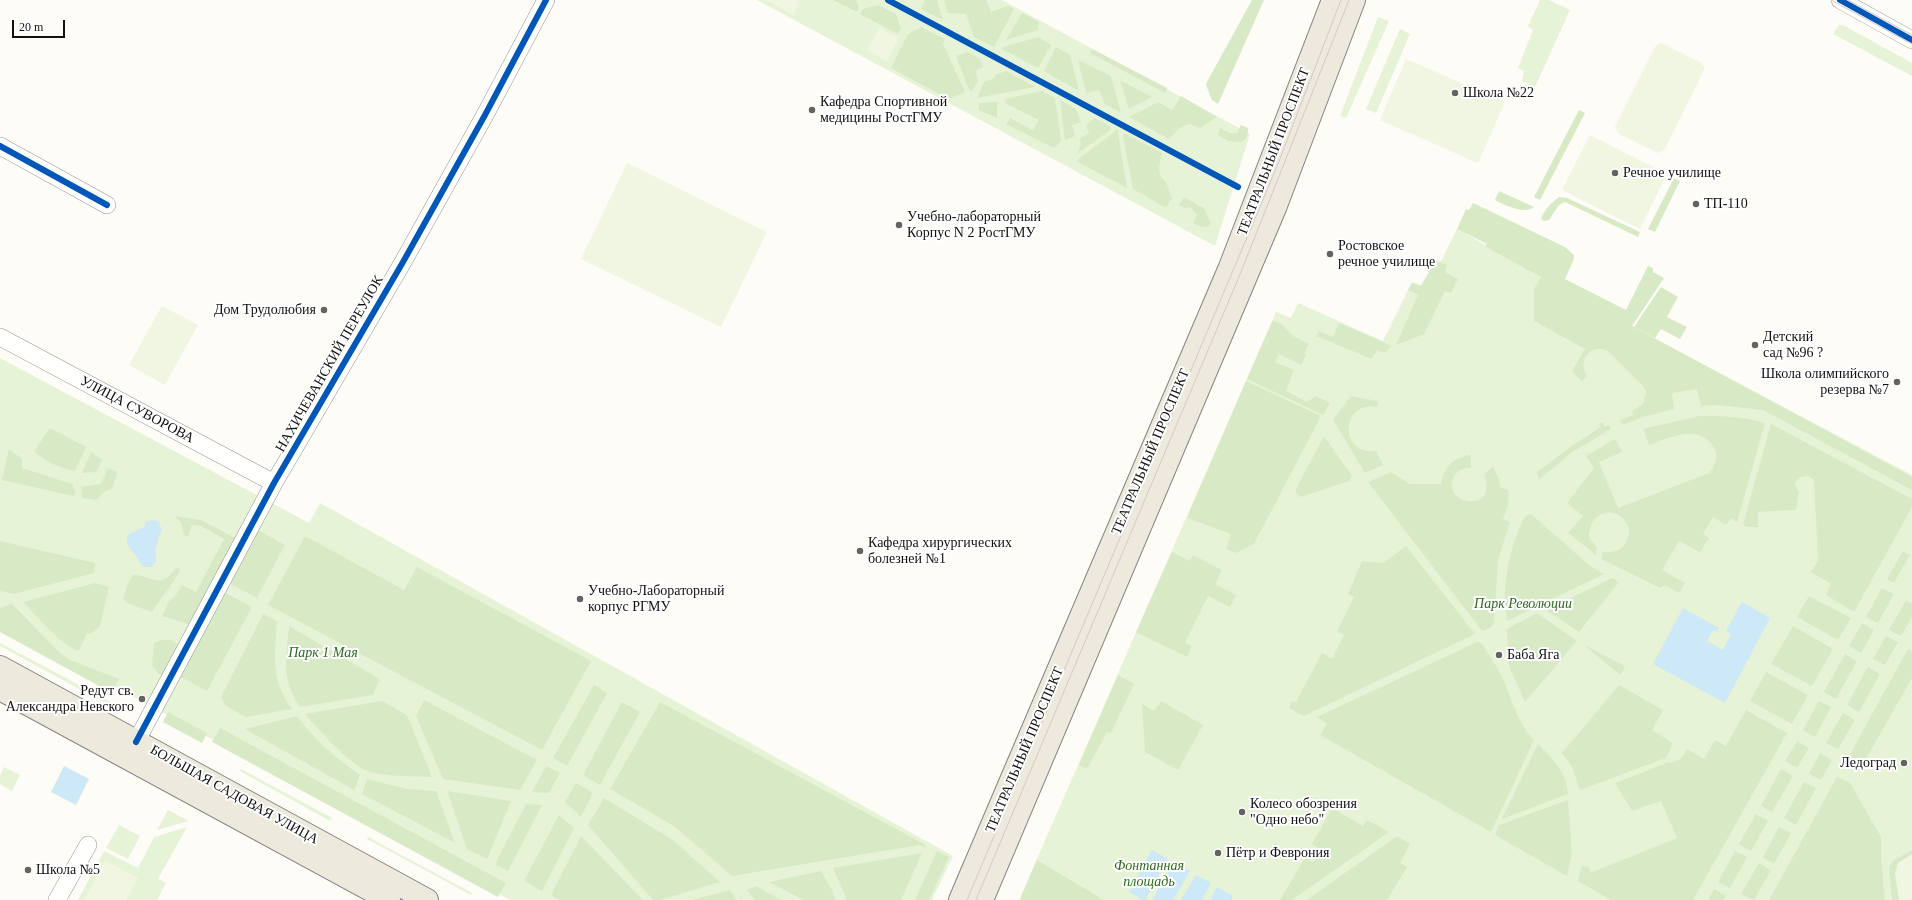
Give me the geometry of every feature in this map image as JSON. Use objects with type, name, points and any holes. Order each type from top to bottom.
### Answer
[{"type":"main road","name":"ТЕАТРАЛЬНЫЙ ПРОСПЕКТ","points":[[960,900],[992,829],[1230,267],[1333,0]]},
{"type":"main road","name":"ТЕАТРАЛЬНЫЙ ПРОСПЕКТ","points":[[982,900],[1274,208],[1354,0]]},
{"type":"main road","name":"БОЛЬШАЯ САДОВАЯ УЛИЦА","points":[[0,667],[427,900]]},
{"type":"main road","name":"БОЛЬШАЯ САДОВАЯ УЛИЦА","points":[[0,689],[389,900]]},
{"type":"street","name":"НАХИЧЕВАНСКИЙ ПЕРЕУЛОК","points":[[136,742],[274,483],[407,255],[485,115],[546,0]]},
{"type":"street","points":[[1840,0],[1912,40]]},
{"type":"street","points":[[0,146],[107,205]]},
{"type":"street","name":"УЛИЦА СУВОРОВА","points":[[0,337],[274,483]]},
{"type":"street","points":[[57,900],[88,845]]},
{"type":"green space","points":[[757,0],[1002,0],[1250,134],[1215,246]]},
{"type":"green space","points":[[766,0],[797,0],[800,2],[793,15]]},
{"type":"green space","points":[[833,0],[856,0],[859,7],[857,12]]},
{"type":"green space","points":[[925,0],[937,0],[943,20],[921,9]]},
{"type":"green space","points":[[944,0],[986,0],[991,12],[1008,6],[1014,9],[994,47],[974,37],[966,14],[948,13]]},
{"type":"green space","points":[[1252,0],[1264,0],[1218,104],[1212,100],[1206,85]]},
{"type":"green space","points":[[1540,0],[1549,0],[1570,10],[1535,87],[1522,81],[1524,71],[1518,68],[1533,30],[1528,26]]},
{"type":"green space","points":[[878,5],[896,14],[901,28],[898,34],[860,14],[863,9]]},
{"type":"green space","points":[[1022,13],[1039,22],[1038,30],[1006,40]]},
{"type":"green space","points":[[1378,17],[1389,21],[1346,118],[1340,116]]},
{"type":"green space","points":[[1839,25],[1843,25],[1912,63],[1912,76],[1833,34]]},
{"type":"green space","points":[[921,27],[945,39],[943,44],[965,92],[948,99],[891,68],[908,34]]},
{"type":"green space","points":[[879,28],[899,38],[887,61],[867,50]]},
{"type":"green space","points":[[1400,29],[1410,34],[1376,113],[1366,109]]},
{"type":"green space","points":[[1038,37],[1051,45],[1038,68],[1002,49],[1003,47]]},
{"type":"green space","points":[[1661,43],[1700,62],[1705,68],[1665,149],[1658,153],[1619,134],[1615,127],[1655,47]]},
{"type":"green space","points":[[1056,47],[1070,55],[1079,91],[1044,71]]},
{"type":"green space","points":[[1092,49],[1167,88],[1165,93],[1090,53]]},
{"type":"green space","points":[[968,52],[980,59],[983,67],[975,71],[978,80],[972,91],[969,90],[956,56]]},
{"type":"green space","points":[[1406,59],[1505,102],[1478,163],[1380,120]]},
{"type":"green space","points":[[1078,60],[1111,76],[1121,113],[1105,104],[1099,90],[1086,93]]},
{"type":"green space","points":[[1006,71],[1035,87],[977,98],[984,82],[995,78],[995,75]]},
{"type":"green space","points":[[1120,80],[1152,97],[1129,109]]},
{"type":"green space","points":[[1042,91],[1055,98],[1061,141],[1054,148],[1006,124],[1010,118],[1033,130],[1039,120],[1005,103],[1005,99]]},
{"type":"green space","points":[[1181,96],[1217,117],[1200,128],[1189,124],[1186,125],[1178,130],[1169,139],[1129,117],[1158,102],[1172,110]]},
{"type":"green space","points":[[1060,100],[1076,109],[1081,122],[1072,125],[1075,136],[1065,140]]},
{"type":"green space","points":[[997,102],[997,118],[979,110],[979,103]]},
{"type":"green space","points":[[1579,110],[1585,113],[1540,200],[1534,197]]},
{"type":"green space","points":[[1095,118],[1111,127],[1110,130],[1077,154],[1081,145],[1080,138],[1089,133],[1086,125]]},
{"type":"green space","points":[[1241,125],[1248,128],[1248,133],[1245,140],[1241,142],[1228,141],[1218,135],[1220,128],[1229,133],[1237,133]]},
{"type":"green space","points":[[1116,129],[1119,131],[1118,133],[1127,188],[1076,161],[1112,134]]},
{"type":"green space","points":[[1124,133],[1162,153],[1159,168],[1160,176],[1166,182],[1172,198],[1166,208],[1133,189],[1123,136]]},
{"type":"green space","points":[[1590,135],[1667,174],[1640,229],[1562,190]]},
{"type":"green space","points":[[627,163],[767,232],[721,327],[581,259]]},
{"type":"green space","points":[[1674,178],[1680,181],[1655,232],[1648,229]]},
{"type":"green space","points":[[1499,191],[1534,207],[1520,210],[1495,200]]},
{"type":"green space","points":[[1184,197],[1204,208],[1211,224],[1209,226],[1204,227],[1193,223],[1197,215],[1190,207],[1185,208],[1179,205]]},
{"type":"green space","points":[[1559,197],[1567,198],[1640,232],[1638,237],[1565,202],[1559,205],[1549,220],[1544,221],[1541,219],[1548,207]]},
{"type":"green space","points":[[1473,203],[1565,247],[1574,255],[1574,259],[1565,279],[1626,310],[1648,266],[1653,268],[1653,272],[1664,278],[1632,326],[1567,291],[1912,477],[1912,490],[1763,410],[1718,405],[1701,406],[1697,389],[1672,393],[1674,409],[1643,417],[1622,425],[1620,420],[1633,415],[1632,411],[1643,404],[1646,392],[1644,387],[1608,351],[1602,349],[1596,349],[1587,354],[1584,370],[1587,376],[1582,381],[1572,371],[1585,349],[1534,321],[1534,289],[1541,277],[1486,247],[1487,244],[1457,229],[1466,209],[1469,210]]},
{"type":"green space","name":"Парк Революции","points":[[1457,229],[1633,327],[1912,475],[1912,900],[1019,900],[1276,312],[1291,318],[1298,303],[1383,341],[1412,282],[1421,285],[1436,260],[1441,261]]},
{"type":"green space","points":[[1436,261],[1447,265],[1445,272],[1458,279],[1451,293],[1445,291],[1424,334],[1396,345],[1418,295],[1408,290],[1412,283],[1421,286]]},
{"type":"green space","points":[[1661,287],[1678,297],[1667,317],[1687,327],[1680,339],[1661,329],[1655,338],[1634,327]]},
{"type":"green space","points":[[162,306],[198,325],[165,385],[129,365]]},
{"type":"green space","points":[[1273,320],[1281,324],[1293,336],[1309,344],[1304,353],[1306,354],[1301,365],[1279,354],[1275,362],[1294,370],[1286,391],[1307,402],[1316,396],[1330,403],[1323,415],[1247,379]]},
{"type":"green space","points":[[1339,323],[1392,346],[1384,353],[1377,350],[1372,359],[1316,336],[1319,331],[1333,337]]},
{"type":"green space","name":"Парк 1 Мая","points":[[0,358],[309,523],[320,503],[953,856],[932,900],[510,900],[0,625]]},
{"type":"green space","points":[[1246,381],[1321,416],[1254,544],[1236,553],[1226,549],[1231,534],[1187,518]]},
{"type":"green space","points":[[1351,396],[1378,401],[1377,407],[1365,407],[1356,411],[1351,419],[1349,428],[1350,437],[1355,445],[1364,450],[1376,451],[1383,465],[1365,473],[1333,420]]},
{"type":"green space","points":[[1699,416],[1724,416],[1765,423],[1737,522],[1731,518],[1726,525],[1713,517],[1703,534],[1709,538],[1700,552],[1679,541],[1662,570],[1685,583],[1679,593],[1665,585],[1660,588],[1601,559],[1603,552],[1619,550],[1628,539],[1629,528],[1624,520],[1618,515],[1605,513],[1594,521],[1590,528],[1589,537],[1597,548],[1596,555],[1568,533],[1583,516],[1567,503],[1594,468],[1586,456],[1615,439],[1622,452],[1599,462],[1618,508],[1709,473],[1715,464],[1716,455],[1714,448],[1708,440],[1693,434],[1684,434],[1649,445],[1643,429]]},
{"type":"green space","points":[[1602,422],[1605,427],[1609,425],[1611,429],[1571,453],[1539,480],[1537,472],[1573,445],[1601,427],[1599,424]]},
{"type":"green space","points":[[1771,424],[1912,499],[1912,507],[1854,612],[1826,595],[1831,584],[1811,572],[1818,561],[1814,480],[1808,476],[1801,477],[1795,482],[1796,488],[1799,491],[1796,510],[1758,512],[1758,527],[1746,527],[1743,524]]},
{"type":"green space","points":[[50,428],[86,447],[75,471],[53,464],[34,451]]},
{"type":"green space","points":[[1324,436],[1352,476],[1349,481],[1301,497],[1296,493],[1296,489]]},
{"type":"green space","points":[[9,449],[22,459],[22,468],[72,484],[76,494],[73,496],[2,480]]},
{"type":"green space","points":[[91,452],[102,460],[96,472],[82,473]]},
{"type":"green space","points":[[1471,455],[1471,468],[1462,469],[1458,472],[1455,475],[1452,485],[1454,493],[1460,499],[1469,501],[1477,500],[1484,496],[1487,487],[1484,474],[1493,467],[1499,479],[1500,487],[1509,491],[1508,505],[1503,519],[1510,522],[1498,560],[1494,623],[1490,628],[1482,631],[1368,482],[1391,472],[1410,484],[1441,484],[1447,468],[1455,460]]},
{"type":"green space","points":[[108,468],[118,472],[112,488],[102,493],[97,500],[82,498],[81,487],[101,484]]},
{"type":"green space","points":[[1531,514],[1589,565],[1604,574],[1507,621],[1505,594],[1509,562],[1514,541],[1522,523],[1526,516]]},
{"type":"green space","points":[[175,516],[201,520],[237,539],[191,625],[162,616],[169,601],[175,596],[182,585],[196,592],[224,539],[201,526],[192,525],[188,537],[184,535],[181,523]]},
{"type":"green space","points":[[258,530],[285,545],[257,598],[229,583]]},
{"type":"green space","points":[[305,536],[404,590],[417,567],[591,661],[542,750],[268,605]]},
{"type":"green space","points":[[0,541],[95,563],[94,573],[14,594],[0,591]]},
{"type":"green space","points":[[1406,546],[1475,634],[1304,716],[1289,708],[1292,701],[1296,702],[1322,653],[1332,659],[1344,635],[1337,631],[1354,597],[1348,594],[1362,561],[1383,563]]},
{"type":"green space","points":[[1903,551],[1910,555],[1894,583],[1887,579]]},
{"type":"green space","points":[[1172,552],[1190,561],[1193,555],[1222,570],[1215,584],[1236,595],[1230,607],[1208,596],[1185,643],[1192,646],[1187,657],[1136,632]]},
{"type":"green space","points":[[176,568],[181,569],[152,612],[127,603],[123,598],[129,581],[133,575],[160,580],[165,579]]},
{"type":"green space","points":[[1612,578],[1619,582],[1579,632],[1546,610]]},
{"type":"green space","points":[[95,583],[109,587],[100,626],[91,634],[87,633],[79,650],[73,649],[58,638],[23,602]]},
{"type":"green space","points":[[1882,588],[1894,594],[1878,623],[1866,617]]},
{"type":"green space","points":[[224,592],[252,607],[207,691],[179,676]]},
{"type":"green space","points":[[1809,596],[1851,618],[1838,640],[1797,617]]},
{"type":"green space","points":[[1906,600],[1912,604],[1912,617],[1901,636],[1889,630]]},
{"type":"green space","points":[[12,604],[60,653],[70,660],[119,679],[112,693],[0,632],[0,608]]},
{"type":"green space","points":[[1537,613],[1577,641],[1525,702],[1509,666],[1507,629]]},
{"type":"green space","points":[[263,614],[277,621],[275,656],[277,677],[280,688],[292,709],[246,717],[226,706],[221,697]]},
{"type":"green space","points":[[1862,623],[1874,630],[1861,653],[1849,646]]},
{"type":"green space","points":[[289,626],[380,679],[373,695],[300,707],[294,697],[287,678],[286,659]]},
{"type":"green space","points":[[1793,626],[1833,649],[1812,686],[1771,664]]},
{"type":"green space","points":[[1886,636],[1898,642],[1885,665],[1873,659]]},
{"type":"green space","points":[[161,640],[171,640],[181,647],[164,676],[158,673],[152,666],[154,643]]},
{"type":"green space","points":[[1477,642],[1481,643],[1495,664],[1523,726],[1534,740],[1491,832],[1320,735],[1327,724],[1317,717]]},
{"type":"green space","points":[[0,643],[122,708],[120,711],[0,646]]},
{"type":"green space","points":[[1584,645],[1623,665],[1625,668],[1620,675]]},
{"type":"green space","points":[[1908,649],[1912,651],[1912,678],[1863,764],[1849,756]]},
{"type":"green space","points":[[1845,654],[1857,661],[1836,699],[1824,692]]},
{"type":"green space","points":[[1868,667],[1880,674],[1859,712],[1847,705]]},
{"type":"green space","points":[[1766,672],[1808,695],[1792,724],[1750,701]]},
{"type":"green space","points":[[1118,675],[1134,684],[1111,733],[1107,732],[1087,769],[1079,765]]},
{"type":"green space","points":[[594,685],[607,693],[567,766],[553,758]]},
{"type":"green space","points":[[1619,685],[1663,710],[1652,730],[1673,743],[1666,758],[1580,790],[1572,767],[1562,753]]},
{"type":"green space","points":[[424,700],[537,760],[520,790],[443,779],[416,716]]},
{"type":"green space","points":[[382,701],[407,715],[432,777],[390,775],[367,771],[352,762],[343,754],[325,737],[305,714]]},
{"type":"green space","points":[[1161,701],[1203,725],[1178,770],[1145,752],[1142,704],[1154,711]]},
{"type":"green space","points":[[1819,701],[1831,707],[1815,737],[1803,730]]},
{"type":"green space","points":[[622,702],[640,712],[600,785],[583,775]]},
{"type":"green space","points":[[660,702],[926,845],[925,848],[920,845],[732,876],[674,826],[610,789]]},
{"type":"green space","points":[[1746,710],[1787,733],[1693,900],[1611,900],[1578,881],[1582,866],[1589,867],[1590,873],[1677,838],[1661,801],[1632,811],[1615,783],[1669,762],[1670,763],[1681,759],[1687,749],[1704,759],[1715,740],[1726,746]]},
{"type":"green space","points":[[168,712],[207,733],[202,743],[163,722]]},
{"type":"green space","points":[[1843,713],[1855,720],[1838,749],[1826,743]]},
{"type":"green space","points":[[297,716],[326,748],[360,775],[354,790],[245,729]]},
{"type":"green space","points":[[220,728],[506,883],[498,897],[212,742]]},
{"type":"green space","points":[[1797,741],[1809,748],[1797,768],[1785,761]]},
{"type":"green space","points":[[1538,744],[1562,772],[1568,794],[1502,819]]},
{"type":"green space","points":[[1820,753],[1832,760],[1821,780],[1809,774]]},
{"type":"green space","points":[[546,766],[560,773],[549,793],[532,792]]},
{"type":"green space","points":[[4,767],[20,775],[12,791],[0,784],[0,776]]},
{"type":"green space","points":[[241,769],[332,818],[330,821],[240,771]]},
{"type":"green space","points":[[1781,769],[1793,776],[1772,812],[1761,806]]},
{"type":"green space","points":[[1837,777],[1850,783],[1881,837],[1881,859],[1885,900],[1769,900]]},
{"type":"green space","points":[[367,779],[407,789],[436,791],[455,843],[362,794]]},
{"type":"green space","points":[[1804,782],[1816,788],[1796,825],[1784,818]]},
{"type":"green space","points":[[576,783],[593,793],[581,817],[565,802]]},
{"type":"green space","points":[[447,791],[511,801],[487,859],[467,849]]},
{"type":"green space","points":[[604,798],[673,840],[720,882],[660,900],[653,900],[588,825]]},
{"type":"green space","points":[[1568,800],[1572,853],[1567,876],[1495,835],[1499,825]]},
{"type":"green space","points":[[526,804],[542,805],[508,871],[495,864]]},
{"type":"green space","points":[[1332,808],[1363,826],[1367,820],[1389,832],[1292,900],[1280,900],[1305,858],[1313,862],[1320,849],[1312,844]]},
{"type":"green space","points":[[168,810],[189,821],[157,830]]},
{"type":"green space","points":[[1756,814],[1768,821],[1751,851],[1739,844]]},
{"type":"green space","points":[[559,815],[574,828],[542,891],[524,881]]},
{"type":"green space","points":[[119,825],[140,836],[128,859],[106,848]]},
{"type":"green space","points":[[187,827],[158,879],[166,883],[157,900],[126,900],[137,878],[105,861],[85,900],[78,900],[104,851],[138,868],[154,837]]},
{"type":"green space","points":[[1779,827],[1791,833],[1774,864],[1763,857]]},
{"type":"green space","points":[[581,836],[643,900],[560,900],[551,895]]},
{"type":"green space","points":[[1397,836],[1410,844],[1400,863],[1407,867],[1387,900],[1307,900]]},
{"type":"green space","points":[[368,837],[472,893],[471,895],[367,839]]},
{"type":"green space","points":[[1912,850],[1912,900],[1892,900],[1889,867],[1894,860]]},
{"type":"green space","points":[[937,851],[949,857],[929,900],[915,900]]},
{"type":"green space","points":[[1735,851],[1747,857],[1730,888],[1718,882]]},
{"type":"green space","points":[[922,853],[901,900],[847,900],[833,868]]},
{"type":"green space","points":[[1912,854],[1912,900],[1899,900],[1895,873],[1898,863]]},
{"type":"green space","points":[[1037,860],[1104,900],[1020,900]]},
{"type":"green space","points":[[105,861],[138,878],[126,900],[85,900]]},
{"type":"green space","points":[[1759,863],[1771,870],[1754,900],[1741,894]]},
{"type":"green space","points":[[821,871],[832,890],[835,900],[804,900],[769,882]]},
{"type":"green space","points":[[756,886],[781,900],[755,900],[747,890]]},
{"type":"green space","points":[[1714,889],[1726,896],[1723,900],[1708,900]]},
{"type":"green space","points":[[730,890],[737,900],[692,900]]},
{"type":"water","points":[[152,520],[158,521],[162,530],[155,552],[156,562],[151,567],[144,567],[129,547],[127,538],[129,534],[144,527],[146,522]]},
{"type":"water","points":[[1742,602],[1770,618],[1725,703],[1653,664],[1683,608],[1719,628],[1717,632],[1713,630],[1707,641],[1723,650],[1731,634],[1726,631]]},
{"type":"water","points":[[64,766],[89,779],[76,805],[51,792]]},
{"type":"water","points":[[1152,850],[1168,859],[1145,900],[1143,900],[1129,892]]},
{"type":"water","points":[[1174,863],[1190,871],[1173,900],[1152,900]]},
{"type":"water","points":[[1196,875],[1211,883],[1202,900],[1181,900]]},
{"type":"water","points":[[1217,887],[1233,896],[1231,900],[1210,900]]},
{"type":"tram line","points":[[967,900],[1278,164],[1341,0]]},
{"type":"tram line","points":[[976,900],[1241,272],[1349,0]]},
{"type":"tram line","points":[[1831,0],[1912,44]]},
{"type":"tram line","points":[[1848,0],[1912,35]]},
{"type":"cycle path","points":[[136,742],[274,483],[403,262],[485,115],[546,0]]},
{"type":"cycle path","points":[[888,0],[1238,187]]},
{"type":"cycle path","points":[[1840,0],[1912,40]]},
{"type":"cycle path","points":[[0,146],[107,205]]},
{"type":"place","name":"Школа №22","points":[[1455,93]]},
{"type":"place","name":"Кафедра Спортивной медицины РостГМУ","points":[[812,110]]},
{"type":"place","name":"Речное училище","points":[[1615,173]]},
{"type":"place","name":"ТП-110","points":[[1696,204]]},
{"type":"place","name":"Учебно-лабораторный Корпус N 2 РостГМУ","points":[[899,225]]},
{"type":"place","name":"Ростовское речное училище","points":[[1330,254]]},
{"type":"place","name":"Дом Трудолюбия","points":[[324,310]]},
{"type":"place","name":"Детский сад №96 ?","points":[[1755,345]]},
{"type":"place","name":"Школа олимпийского резерва №7","points":[[1897,382]]},
{"type":"place","name":"Кафедра хирургических болезней №1","points":[[860,551]]},
{"type":"place","name":"Учебно-Лабораторный корпус РГМУ","points":[[580,599]]},
{"type":"place","name":"Баба Яга","points":[[1499,655]]},
{"type":"place","name":"Редут св. Александра Невского","points":[[142,699]]},
{"type":"place","name":"Ледоград","points":[[1904,763]]},
{"type":"place","name":"Колесо обозрения \"Одно небо\"","points":[[1242,812]]},
{"type":"place","name":"Пётр и Феврония","points":[[1218,853]]},
{"type":"place","name":"Школа №5","points":[[28,870]]},
{"type":"park label","name":"Фонтанная площадь","points":[[1149,874]]}]
